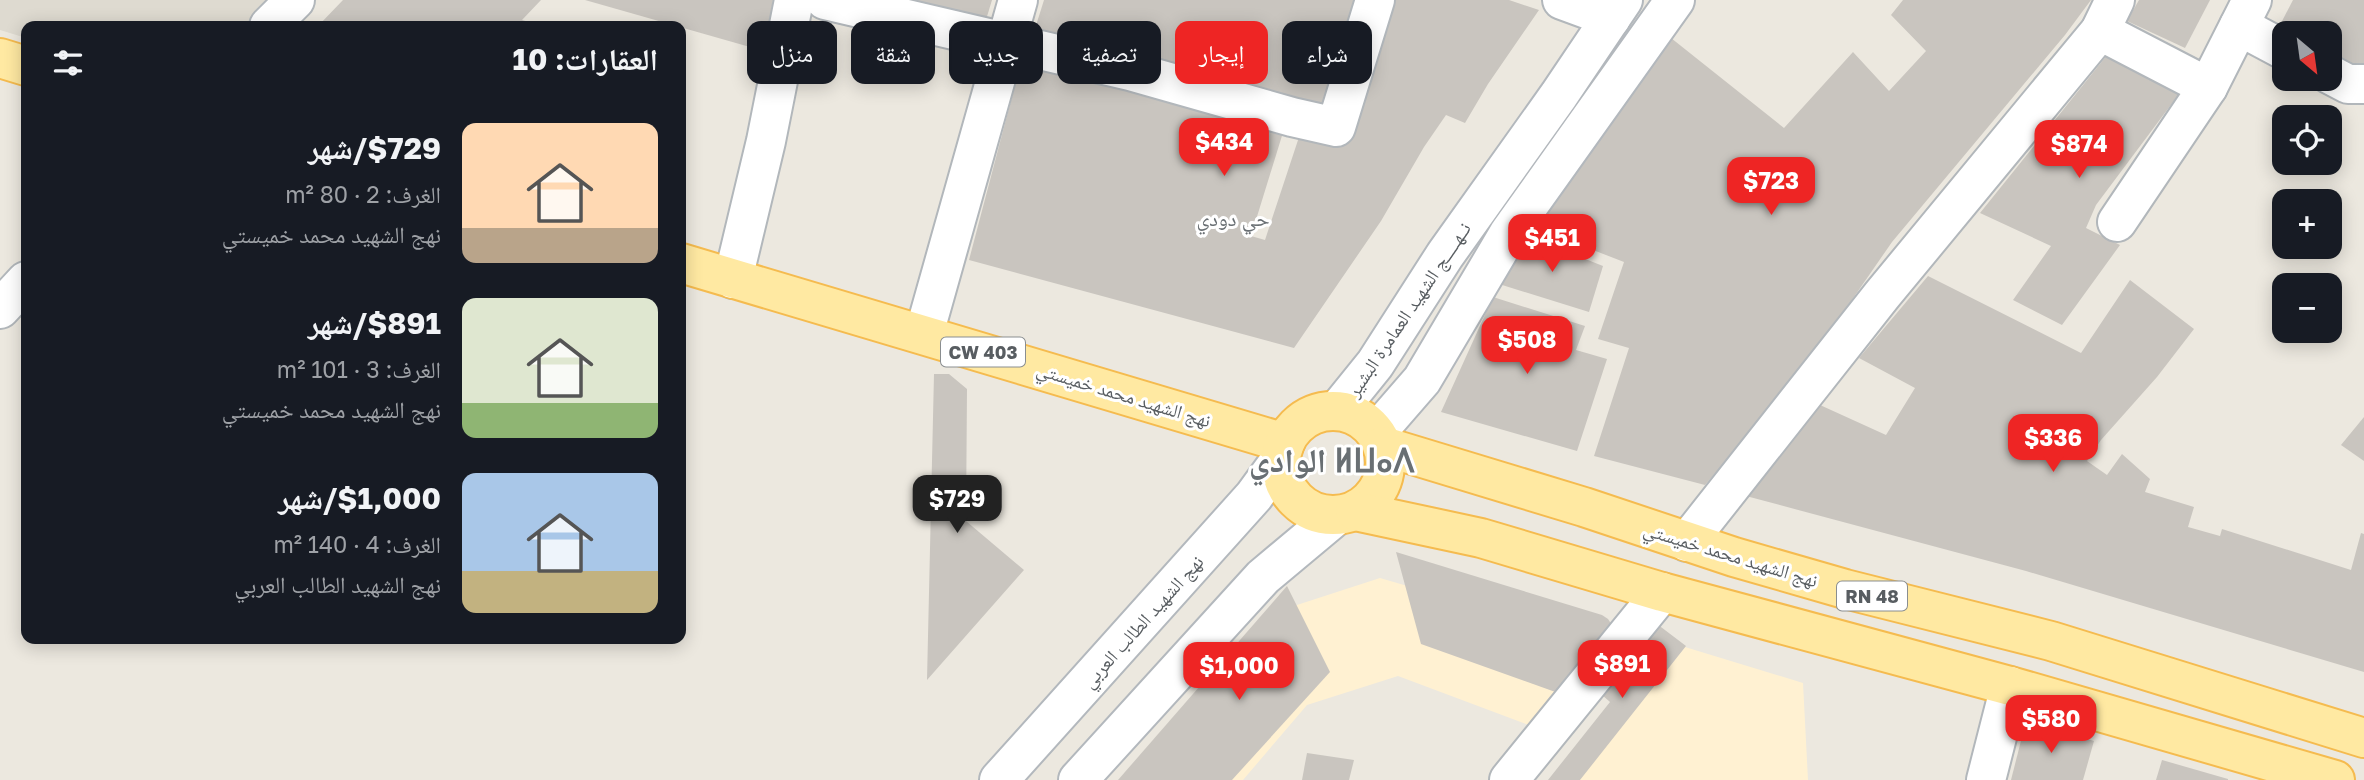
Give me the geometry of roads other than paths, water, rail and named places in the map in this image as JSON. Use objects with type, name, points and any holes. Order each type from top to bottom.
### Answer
[{"type":"main road","points":[[0,58],[21,64]]},
{"type":"main road","name":"نهج الشهيد محمد خميستي","points":[[686,265],[924,334],[1283,451]]},
{"type":"main road","points":[[1321,412],[1353,414],[1366,422],[1380,439],[1386,465],[1381,484],[1370,500],[1345,513],[1318,513],[1303,505],[1290,493],[1283,477],[1283,451],[1294,429],[1306,418],[1321,412]]},
{"type":"main road","name":"نهج الشهيد محمد خميستي","points":[[1380,439],[1687,542],[1845,589],[2051,641],[2364,738]]},
{"type":"main road","name":"RN 48","points":[[1345,513],[1481,538],[1662,592],[2010,686],[2335,780]]},
{"type":"street","points":[[274,21],[295,0]]},
{"type":"street","points":[[733,279],[766,141],[794,0]]},
{"type":"street","points":[[825,0],[949,29]]},
{"type":"street","points":[[1012,21],[1018,0]]},
{"type":"street","points":[[1043,51],[1130,71],[1336,127],[1375,0]]},
{"type":"street","points":[[1562,0],[1617,9]]},
{"type":"street","points":[[1380,439],[1422,380],[1509,233],[1675,0]]},
{"type":"street","name":"نــهـــــج الشهيد العمامرة البشير","points":[[1337,411],[1375,365],[1445,255],[1617,9]]},
{"type":"street","points":[[2116,222],[2208,87],[2246,13],[2272,38]]},
{"type":"street","points":[[1687,542],[2107,15],[2208,87]]},
{"type":"street","points":[[924,334],[994,84]]},
{"type":"street","points":[[0,309],[21,286]]},
{"type":"street","name":"نهج الشهيد الطالب العربي","points":[[999,780],[1254,496],[1283,451]]},
{"type":"street","points":[[1078,780],[1263,577],[1345,513]]},
{"type":"street","points":[[1509,780],[1662,592]]},
{"type":"street","points":[[1986,780],[2010,686]]},
{"type":"district","name":"حي دودي","points":[[1233,218]]},
{"type":"district","name":"الوادي ⵍⵡⴰⴷ","points":[[1332,459]]}]
